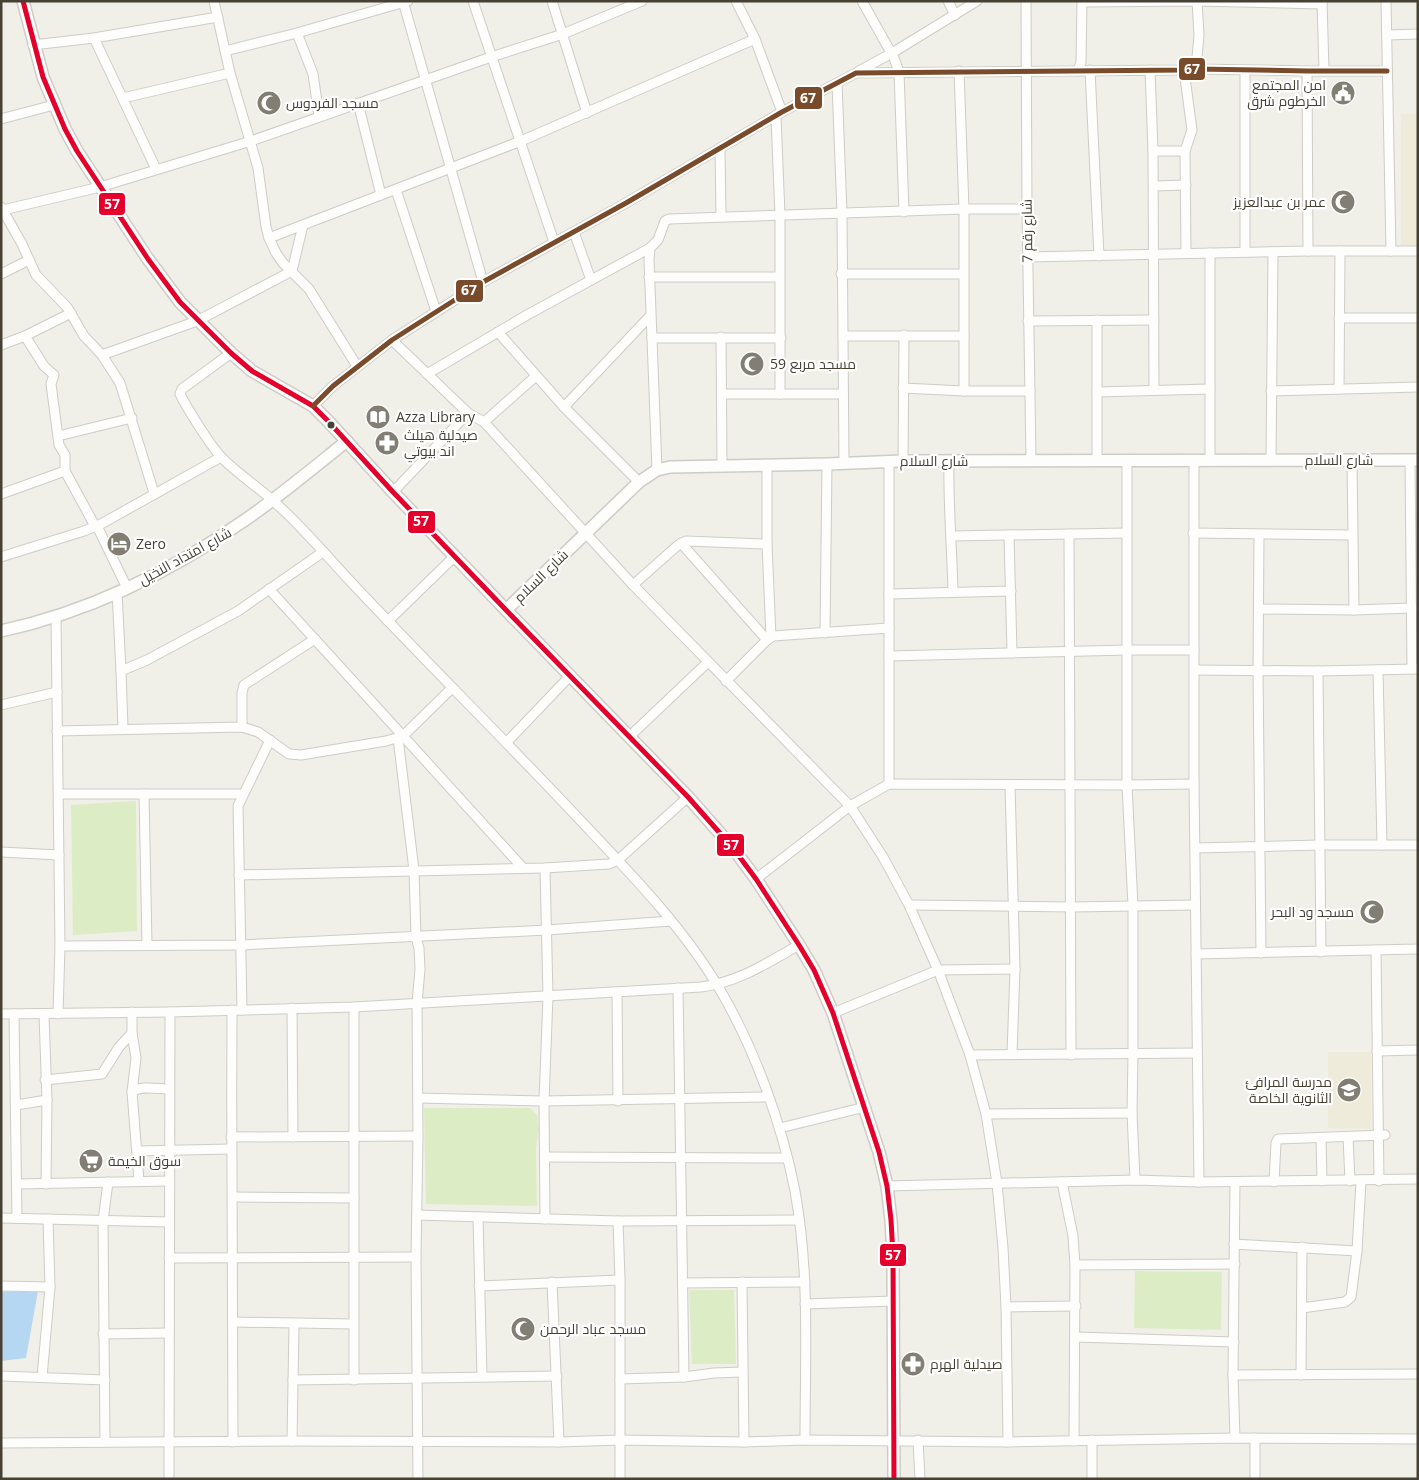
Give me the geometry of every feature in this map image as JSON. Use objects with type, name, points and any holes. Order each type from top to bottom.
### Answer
[{"type":"street","points":[[23,1],[43,77],[54,106],[77,151],[166,286],[197,321],[252,371],[313,406],[454,556],[688,797],[733,848],[756,879],[814,970],[834,1013],[866,1107],[888,1186],[894,1301],[894,1479]]},
{"type":"street","points":[[214,1],[230,73],[258,168],[269,238],[276,253],[309,289],[357,366]]},
{"type":"street","points":[[473,1],[554,242]]},
{"type":"street","points":[[552,1],[587,113]]},
{"type":"street","points":[[154,493],[120,383],[102,355],[84,336],[62,301],[36,274],[2,208],[100,187],[250,142],[319,116],[563,34],[642,1]]},
{"type":"street","points":[[736,1],[755,40],[779,115],[780,394]]},
{"type":"street","points":[[862,1],[892,53],[899,72],[904,212]]},
{"type":"street","points":[[948,1],[955,16]]},
{"type":"street","points":[[313,406],[333,386],[392,340],[483,282],[892,53],[977,1]]},
{"type":"street","name":"شارع رقم 7","points":[[1026,1],[1025,70],[1031,460]]},
{"type":"street","points":[[1078,71],[1081,62],[1082,2],[1197,1],[1322,3],[1324,71]]},
{"type":"street","points":[[1196,69],[1199,35],[1197,1]]},
{"type":"street","points":[[1386,1],[1391,251]]},
{"type":"street","points":[[225,51],[297,33],[405,2],[483,282]]},
{"type":"street","points":[[34,46],[218,17]]},
{"type":"street","points":[[297,33],[313,74],[319,116]]},
{"type":"street","points":[[1387,35],[1418,34]]},
{"type":"street","points":[[94,38],[156,169]]},
{"type":"street","points":[[269,238],[520,141],[755,40]]},
{"type":"street","points":[[856,72],[1196,69],[1387,71]]},
{"type":"street","points":[[1090,70],[1099,256]]},
{"type":"street","points":[[1150,70],[1154,186],[1154,390]]},
{"type":"street","points":[[1184,70],[1192,130],[1185,151],[1186,253]]},
{"type":"street","points":[[1244,70],[1246,252]]},
{"type":"street","points":[[959,71],[964,209],[964,391]]},
{"type":"street","points":[[1307,71],[1308,251]]},
{"type":"street","points":[[123,98],[230,73]]},
{"type":"street","points":[[836,83],[842,213],[844,464]]},
{"type":"street","points":[[358,104],[381,195]]},
{"type":"street","points":[[1,119],[54,106]]},
{"type":"street","points":[[720,148],[721,216]]},
{"type":"street","points":[[1153,151],[1185,151]]},
{"type":"street","points":[[1154,186],[1186,185]]},
{"type":"street","points":[[396,190],[436,311]]},
{"type":"street","points":[[427,374],[498,332],[650,248],[658,240],[664,223],[667,220],[721,216],[780,216],[964,209],[1027,210]]},
{"type":"street","points":[[102,355],[197,321],[292,271],[303,225]]},
{"type":"street","points":[[574,232],[591,280]]},
{"type":"street","points":[[650,248],[650,316],[657,470]]},
{"type":"street","points":[[1339,390],[1340,251]]},
{"type":"street","points":[[1028,256],[1418,251]]},
{"type":"street","points":[[1271,460],[1273,252]]},
{"type":"street","points":[[1210,253],[1210,461]]},
{"type":"street","points":[[1,274],[30,260]]},
{"type":"street","points":[[841,274],[963,274]]},
{"type":"street","points":[[649,277],[779,277]]},
{"type":"street","points":[[1,345],[25,336],[70,313]]},
{"type":"street","points":[[564,407],[650,316]]},
{"type":"street","points":[[1339,318],[1418,318]]},
{"type":"street","points":[[1097,320],[1097,460]]},
{"type":"street","points":[[1028,321],[1154,320]]},
{"type":"street","points":[[498,332],[564,407],[639,482]]},
{"type":"street","points":[[25,336],[44,366],[54,374],[52,384],[59,445],[65,455],[65,470],[95,526],[98,528],[122,590],[121,671],[123,728]]},
{"type":"street","points":[[843,336],[964,336]]},
{"type":"street","points":[[902,461],[904,336]]},
{"type":"street","points":[[721,337],[722,466]]},
{"type":"street","points":[[652,338],[781,338]]},
{"type":"street","points":[[392,340],[468,413],[484,422],[633,585],[850,806],[910,904],[938,970],[970,1055],[986,1114],[997,1183],[1004,1248],[1008,1442]]},
{"type":"street","points":[[231,353],[182,389],[180,394],[221,457],[273,500],[452,688],[507,742],[618,860],[671,921],[717,985],[744,1033],[780,1128],[799,1220],[805,1282],[805,1440]]},
{"type":"street","points":[[484,422],[536,376]]},
{"type":"street","points":[[1271,391],[1418,387]]},
{"type":"street","points":[[903,388],[964,391],[1030,391]]},
{"type":"street","points":[[1097,392],[1210,389]]},
{"type":"street","points":[[722,394],[843,394]]},
{"type":"street","points":[[393,492],[468,413]]},
{"type":"street","points":[[58,436],[132,418]]},
{"type":"street","name":"شارع امتداد النخيل","points":[[1,631],[26,626],[56,616],[158,574],[246,520],[347,441]]},
{"type":"street","points":[[1,557],[101,524],[221,457]]},
{"type":"street","points":[[1127,460],[1127,786],[1133,906],[1132,1113],[1135,1180]]},
{"type":"street","points":[[1352,460],[1354,610]]},
{"type":"street","points":[[1195,670],[1318,671],[1415,669],[1412,608],[1414,460]]},
{"type":"street","name":"شارع السلام","points":[[506,610],[639,482],[657,470],[684,466],[767,466],[890,461],[1414,460]]},
{"type":"street","points":[[889,784],[890,461]]},
{"type":"street","points":[[949,461],[948,497],[952,536],[953,592]]},
{"type":"street","points":[[1194,461],[1195,905],[1200,1182]]},
{"type":"street","points":[[825,633],[827,464]]},
{"type":"street","points":[[767,466],[769,639]]},
{"type":"street","points":[[1,494],[65,470]]},
{"type":"street","points":[[952,536],[1126,533]]},
{"type":"street","points":[[1193,533],[1352,535]]},
{"type":"street","points":[[1069,534],[1071,1055]]},
{"type":"street","points":[[1009,535],[1012,653]]},
{"type":"street","points":[[1259,535],[1258,671],[1261,953]]},
{"type":"street","points":[[633,585],[681,543],[693,541],[767,544]]},
{"type":"street","points":[[681,543],[769,639]]},
{"type":"street","points":[[121,671],[147,660],[238,611],[323,552]]},
{"type":"street","points":[[388,621],[454,556]]},
{"type":"street","points":[[269,589],[401,737],[524,868]]},
{"type":"street","points":[[889,594],[1011,591]]},
{"type":"street","points":[[1259,609],[1354,610],[1412,608]]},
{"type":"street","points":[[56,616],[60,946],[58,1014]]},
{"type":"street","points":[[726,680],[769,639],[775,636],[889,628]]},
{"type":"street","points":[[242,727],[242,693],[244,686],[314,639]]},
{"type":"street","points":[[889,656],[1194,650]]},
{"type":"street","points":[[630,736],[708,662]]},
{"type":"street","points":[[1378,670],[1382,845]]},
{"type":"street","points":[[1318,671],[1321,952]]},
{"type":"street","points":[[507,742],[570,676]]},
{"type":"street","points":[[57,731],[123,728],[242,727],[258,732],[289,754],[300,755],[401,737],[452,688]]},
{"type":"street","points":[[1,705],[57,692]]},
{"type":"street","points":[[401,737],[414,870],[416,937],[419,948],[420,969],[417,1004],[418,1136],[416,1257],[418,1479]]},
{"type":"street","points":[[233,1442],[233,1197],[231,1137],[241,945],[238,806],[242,794],[270,740]]},
{"type":"street","points":[[756,879],[850,806],[889,784],[1127,786],[1194,784]]},
{"type":"street","points":[[1010,785],[1015,969],[1012,1054]]},
{"type":"street","points":[[58,794],[242,794]]},
{"type":"street","points":[[144,794],[147,945]]},
{"type":"street","points":[[239,874],[545,868],[597,865],[618,860],[688,797]]},
{"type":"street","points":[[1195,848],[1418,845]]},
{"type":"street","points":[[1,852],[59,855]]},
{"type":"street","points":[[545,868],[548,996],[544,1101],[545,1219]]},
{"type":"street","points":[[910,904],[1014,907],[1195,905]]},
{"type":"street","points":[[60,946],[241,945],[547,930],[671,921]]},
{"type":"street","points":[[1,1014],[354,1007],[717,985],[738,978],[799,945]]},
{"type":"street","points":[[1196,954],[1418,949]]},
{"type":"street","points":[[1376,950],[1377,1051],[1381,1135],[1379,1180]]},
{"type":"street","points":[[834,1013],[938,970],[1015,969]]},
{"type":"street","points":[[678,988],[684,1377]]},
{"type":"street","points":[[617,992],[618,1101]]},
{"type":"street","points":[[354,1007],[354,1380]]},
{"type":"street","points":[[292,1008],[293,1137]]},
{"type":"street","points":[[132,1012],[132,1033],[136,1058],[132,1092],[139,1181]]},
{"type":"street","points":[[169,1479],[170,1012]]},
{"type":"street","points":[[14,1014],[17,1218]]},
{"type":"street","points":[[44,1014],[47,1100],[46,1184]]},
{"type":"street","points":[[46,1080],[102,1074],[119,1047],[132,1033]]},
{"type":"street","points":[[1377,1051],[1418,1050]]},
{"type":"street","points":[[970,1055],[1197,1053]]},
{"type":"street","points":[[132,1092],[150,1088],[169,1089]]},
{"type":"street","points":[[418,1098],[618,1101],[768,1097]]},
{"type":"street","points":[[16,1105],[47,1100]]},
{"type":"street","points":[[780,1128],[866,1107]]},
{"type":"street","points":[[986,1114],[1132,1113]]},
{"type":"street","points":[[1274,1182],[1277,1141],[1381,1135]]},
{"type":"street","points":[[231,1137],[418,1136]]},
{"type":"street","points":[[1348,1137],[1350,1181]]},
{"type":"street","points":[[1321,1138],[1322,1181]]},
{"type":"street","points":[[137,1151],[232,1149]]},
{"type":"street","points":[[545,1157],[787,1158]]},
{"type":"street","points":[[888,1186],[1135,1180],[1274,1182],[1418,1179]]},
{"type":"street","points":[[18,1184],[170,1181]]},
{"type":"street","points":[[1302,1308],[1345,1302],[1350,1297],[1357,1251],[1361,1181]]},
{"type":"street","points":[[105,1442],[103,1221],[108,1182]]},
{"type":"street","points":[[1062,1182],[1073,1236],[1075,1265],[1074,1441]]},
{"type":"street","points":[[1235,1438],[1233,1376],[1236,1182]]},
{"type":"street","points":[[233,1197],[354,1198]]},
{"type":"street","points":[[417,1215],[681,1222],[799,1220]]},
{"type":"street","points":[[478,1217],[482,1376]]},
{"type":"street","points":[[1,1218],[169,1222]]},
{"type":"street","points":[[42,1377],[50,1287],[48,1219]]},
{"type":"street","points":[[618,1221],[620,1280],[620,1479]]},
{"type":"street","points":[[1234,1244],[1357,1251]]},
{"type":"street","points":[[1301,1375],[1302,1247]]},
{"type":"street","points":[[169,1258],[416,1257]]},
{"type":"street","points":[[1075,1265],[1235,1264]]},
{"type":"street","points":[[479,1286],[620,1280]]},
{"type":"street","points":[[552,1282],[560,1442]]},
{"type":"street","points":[[742,1282],[744,1442]]},
{"type":"street","points":[[683,1283],[805,1282]]},
{"type":"street","points":[[1,1286],[50,1287]]},
{"type":"street","points":[[805,1304],[894,1301]]},
{"type":"street","points":[[1006,1307],[1076,1306]]},
{"type":"street","points":[[233,1322],[353,1324]]},
{"type":"street","points":[[292,1441],[294,1324]]},
{"type":"street","points":[[104,1334],[169,1334]]},
{"type":"street","points":[[1076,1337],[1234,1342]]},
{"type":"street","points":[[620,1379],[684,1377],[742,1372]]},
{"type":"street","points":[[1233,1376],[1418,1374]]},
{"type":"street","points":[[1,1376],[105,1380]]},
{"type":"street","points":[[293,1380],[557,1376]]},
{"type":"street","points":[[1,1443],[560,1442],[620,1440],[744,1442],[918,1440],[1008,1442],[1235,1438],[1418,1439]]},
{"type":"street","points":[[1255,1438],[1255,1479]]},
{"type":"street","points":[[918,1440],[920,1479]]},
{"type":"street","points":[[1092,1440],[1092,1479]]},
{"type":"shaded area","points":[[1401,114],[1418,114],[1418,245],[1401,245]]},
{"type":"shaded area","name":"مدرسة المرافئ الثانوية الخاصة","points":[[1328,1052],[1371,1052],[1371,1129],[1328,1128]]},
{"type":"green space","points":[[136,801],[137,931],[73,935],[71,805]]},
{"type":"green space","points":[[424,1108],[530,1108],[537,1115],[539,1130],[536,1148],[537,1206],[426,1204]]},
{"type":"green space","points":[[1135,1271],[1222,1272],[1221,1330],[1134,1328]]},
{"type":"green space","points":[[689,1290],[734,1290],[736,1364],[692,1364]]},
{"type":"water","points":[[38,1291],[26,1358],[1,1361],[1,1292]]},
{"type":"transit line","name":"57","points":[[23,1],[43,77],[65,129],[77,151],[148,259],[180,302],[231,353],[252,371],[313,406],[506,610],[688,797],[733,848],[756,879],[814,970],[833,1013],[879,1152],[887,1186],[893,1255],[894,1479]]},
{"type":"transit line","name":"67","points":[[313,406],[333,386],[392,340],[483,282],[626,203],[782,112],[856,73],[1196,69],[1387,71]]},
{"type":"place","name":"امن المجتمع الخرطوم شرق","points":[[1343,93]]},
{"type":"place","name":"مسجد الفردوس","points":[[269,103]]},
{"type":"place","name":"عمر بن عبدالعزيز","points":[[1343,202]]},
{"type":"place","name":"مسجد مربع 59","points":[[752,364]]},
{"type":"place","name":"Azza Library","points":[[378,417]]},
{"type":"place","name":"صيدلية هيلث اند بيوتي","points":[[387,443]]},
{"type":"place","name":"Zero","points":[[119,544]]},
{"type":"place","name":"مسجد ود البحر","points":[[1372,912]]},
{"type":"place","name":"مدرسة المرافئ الثانوية الخاصة","points":[[1349,1090]]},
{"type":"place","name":"سوق الخيمة","points":[[91,1161]]},
{"type":"place","name":"مسجد عباد الرحمن","points":[[523,1329]]},
{"type":"place","name":"صيدلية الهرم","points":[[913,1364]]}]
